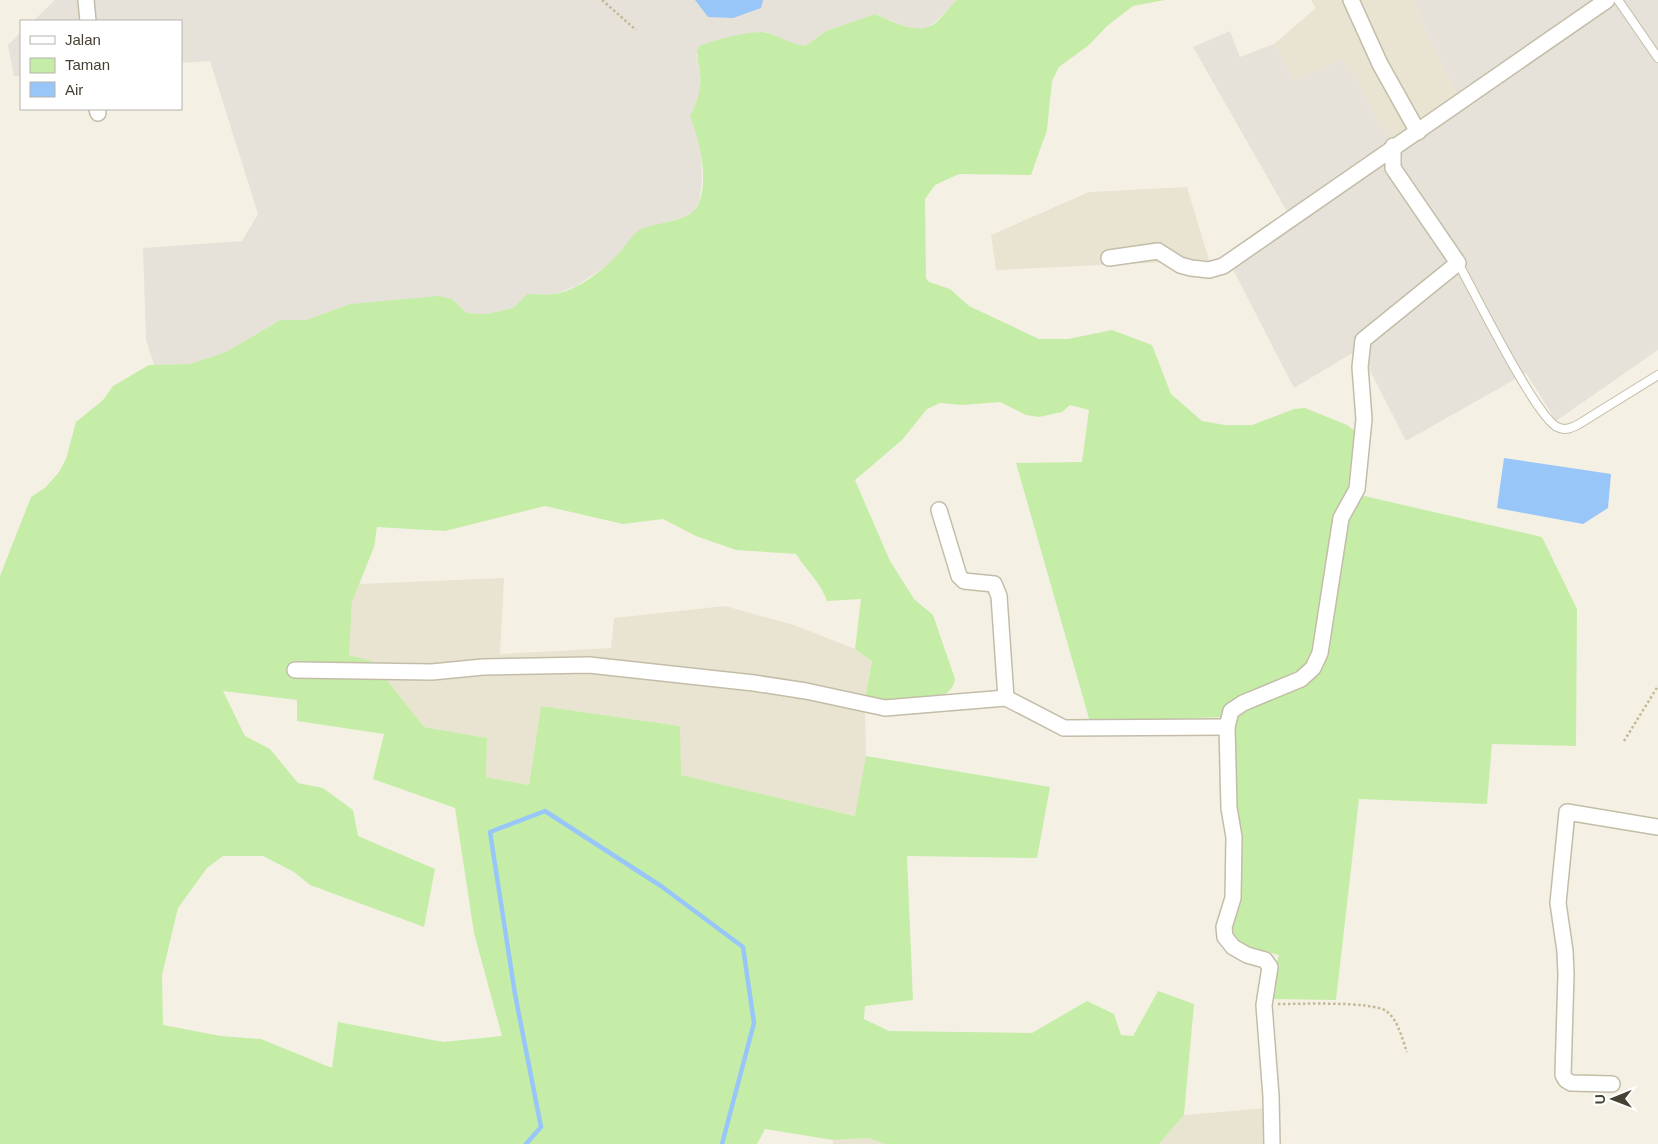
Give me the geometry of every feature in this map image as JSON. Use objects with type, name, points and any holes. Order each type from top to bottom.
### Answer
[{"type":"street","points":[[86,0],[88,20]]},
{"type":"street","points":[[1351,0],[1380,64],[1418,132]]},
{"type":"street","points":[[1109,258],[1158,251],[1180,265],[1191,268],[1209,270],[1223,266],[1393,146],[1418,132],[1607,0]]},
{"type":"street","points":[[1272,1144],[1271,1096],[1264,1004],[1270,967],[1266,960],[1247,955],[1233,947],[1225,937],[1224,928],[1233,898],[1234,837],[1229,808],[1227,727],[1231,711],[1243,703],[1301,679],[1313,668],[1320,653],[1341,518],[1358,489],[1364,418],[1360,367],[1363,340],[1458,263],[1394,168],[1393,146]]},
{"type":"street","points":[[939,510],[959,576],[964,581],[994,584],[999,596],[1006,698]]},
{"type":"street","points":[[295,670],[432,672],[483,667],[589,665],[806,690],[886,708],[1006,698],[1064,728],[1227,727]]},
{"type":"street","points":[[1612,1084],[1571,1083],[1566,1080],[1564,1075],[1565,951],[1558,903],[1567,812],[1658,827]]},
{"type":"lane","points":[[1618,0],[1658,58]]},
{"type":"lane","points":[[1458,263],[1529,392],[1551,423],[1560,428],[1569,429],[1658,375]]},
{"type":"path","points":[[602,0],[636,30]]},
{"type":"path","points":[[1624,741],[1658,686]]},
{"type":"path","points":[[1264,1004],[1365,1006],[1386,1010],[1396,1022],[1407,1052]]},
{"type":"shaded area","points":[[55,0],[957,0],[937,21],[925,29],[912,29],[875,14],[826,31],[805,46],[793,45],[766,32],[696,54],[700,73],[700,95],[690,116],[698,138],[701,157],[702,182],[699,202],[694,211],[684,217],[640,230],[611,263],[576,286],[555,294],[527,294],[513,308],[486,314],[467,313],[452,299],[350,304],[306,320],[280,320],[226,352],[190,364],[154,365],[146,340],[143,248],[242,241],[258,214],[210,61],[182,63],[182,20],[34,20]]},
{"type":"shaded area","points":[[1311,0],[1412,0],[1457,97],[1392,143],[1292,80],[1274,44],[1316,8]]},
{"type":"shaded area","points":[[1412,0],[1658,0],[1658,350],[1556,421],[1526,373],[1406,441],[1359,349],[1294,388],[1227,258],[1289,215],[1193,47],[1230,31],[1240,57],[1274,44],[1293,80],[1344,59],[1392,143],[1457,97]]},
{"type":"shaded area","points":[[20,33],[20,76],[14,76],[8,45]]},
{"type":"shaded area","points":[[1187,187],[1209,260],[996,270],[991,235],[1089,192]]},
{"type":"shaded area","points":[[504,578],[500,654],[611,648],[614,618],[725,606],[794,625],[855,649],[872,660],[865,699],[866,756],[856,816],[680,775],[680,726],[541,706],[529,785],[486,777],[487,738],[424,727],[373,662],[349,655],[352,602],[359,584]]},
{"type":"shaded area","points":[[1280,1107],[1279,1144],[1159,1144],[1184,1115]]},
{"type":"shaded area","points":[[868,1138],[885,1144],[833,1144],[833,1140]]},
{"type":"green space","points":[[957,0],[1165,0],[1133,6],[1107,26],[1089,45],[1059,67],[1052,81],[1047,130],[1031,175],[959,174],[935,185],[925,199],[926,278],[929,282],[950,289],[969,306],[1039,339],[1068,339],[1112,330],[1152,345],[1171,394],[1202,421],[1225,425],[1252,425],[1294,409],[1305,408],[1347,425],[1355,431],[1356,439],[1347,492],[1542,537],[1577,609],[1576,746],[1492,744],[1487,804],[1359,799],[1336,1000],[1270,999],[1269,989],[1279,955],[1241,944],[1226,930],[1235,903],[1225,717],[1090,722],[1016,463],[1082,462],[1089,410],[1070,405],[1062,412],[1039,417],[1026,415],[1000,402],[962,405],[940,403],[927,409],[902,440],[855,480],[890,561],[914,599],[933,615],[955,679],[949,691],[939,696],[906,699],[865,699],[872,661],[855,649],[861,599],[827,601],[817,582],[796,554],[736,550],[696,536],[663,519],[623,524],[545,506],[445,531],[377,527],[374,547],[352,602],[349,655],[372,661],[424,727],[487,738],[486,777],[529,785],[541,706],[680,726],[681,775],[855,816],[866,756],[1050,787],[1037,858],[907,856],[913,1000],[865,1006],[864,1019],[889,1031],[1032,1033],[1087,1001],[1114,1014],[1121,1035],[1133,1036],[1158,991],[1194,1004],[1184,1115],[1159,1144],[885,1144],[868,1138],[833,1140],[765,1129],[757,1144],[0,1144],[0,576],[31,497],[46,487],[59,472],[66,459],[76,422],[103,400],[113,386],[149,365],[190,364],[226,352],[280,320],[306,320],[350,304],[438,296],[452,299],[467,313],[486,314],[513,308],[527,294],[554,294],[580,285],[605,267],[638,231],[648,226],[682,218],[695,210],[699,203],[703,182],[702,159],[690,116],[700,90],[697,56],[699,46],[734,36],[761,32],[805,46],[826,31],[875,14],[907,27],[923,28],[931,26],[938,21]],"holes":[[[223,691],[297,700],[297,721],[384,734],[373,779],[455,808],[474,933],[502,1036],[443,1042],[338,1022],[332,1068],[261,1039],[221,1036],[163,1025],[162,975],[178,908],[207,868],[223,856],[263,856],[294,872],[310,885],[424,927],[435,869],[358,836],[353,810],[323,788],[298,783],[270,749],[245,736]]]},
{"type":"water","points":[[695,0],[763,0],[761,8],[733,18],[708,17]]},
{"type":"water","points":[[1504,458],[1611,474],[1608,508],[1583,524],[1497,508]]},
{"type":"waterway","points":[[526,1144],[541,1127],[515,994],[490,832],[545,811],[661,886],[743,947],[754,1023],[722,1144]]}]
